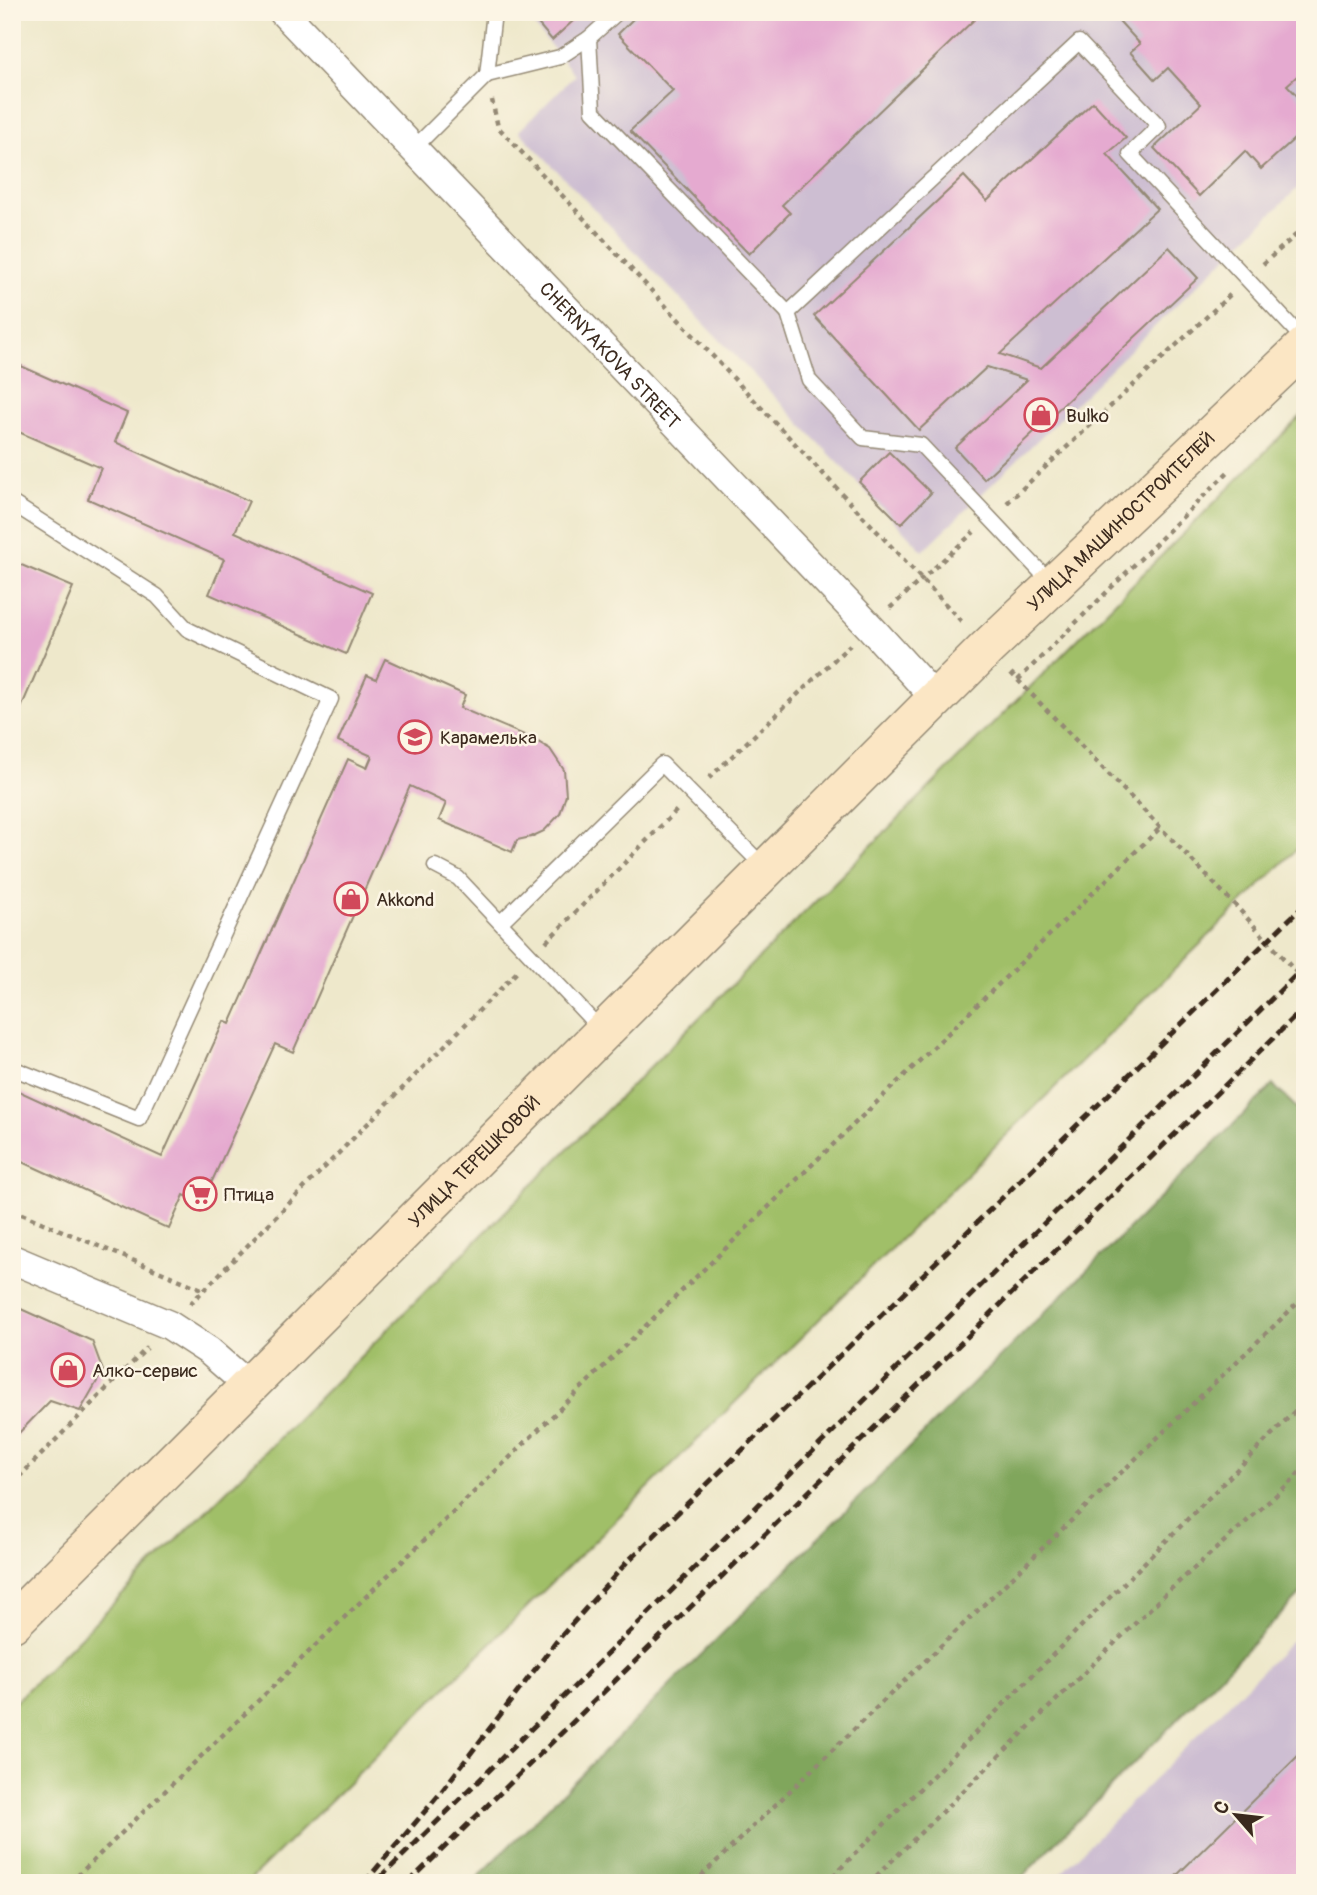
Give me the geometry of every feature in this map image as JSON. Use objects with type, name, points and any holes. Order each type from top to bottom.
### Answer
[{"type":"main road","name":"УЛИЦА МАШИНОСТРОИТЕЛЕЙ","points":[[936,699],[1305,343]]},
{"type":"main road","name":"УЛИЦА ТЕРЕШКОВОЙ","points":[[12,1623],[936,699]]},
{"type":"street","name":"CHERNYAKOVA STREET","points":[[283,12],[936,699]]},
{"type":"street","points":[[12,1259],[170,1325],[209,1351],[249,1386]]},
{"type":"lane","points":[[487,75],[494,12]]},
{"type":"lane","points":[[413,149],[487,75],[560,57],[589,38],[618,12]]},
{"type":"lane","points":[[589,38],[593,111],[788,313],[809,380],[863,438],[921,445],[1053,585]]},
{"type":"lane","points":[[788,313],[1079,42],[1158,126],[1130,154],[1305,343]]},
{"type":"lane","points":[[12,503],[157,596],[187,629],[331,699],[139,1119],[12,1068]]},
{"type":"lane","points":[[501,922],[662,764],[766,869]]},
{"type":"lane","points":[[435,866],[458,878],[603,1032]]},
{"type":"path","points":[[487,75],[498,127],[1305,982]]},
{"type":"path","points":[[12,1484],[692,794],[921,578],[989,519],[1305,227]]},
{"type":"path","points":[[1018,680],[1236,464]]},
{"type":"path","points":[[70,1883],[1160,828]]},
{"type":"path","points":[[12,1210],[204,1290]]},
{"type":"path","points":[[694,1883],[1305,1296]]},
{"type":"path","points":[[826,1883],[1305,1401]]},
{"type":"path","points":[[869,1883],[1163,1596],[1305,1466]]},
{"type":"shaded area","points":[[523,12],[1305,12],[1305,181],[923,551],[519,131],[575,75]]},
{"type":"shaded area","points":[[1305,1627],[1305,1883],[1051,1883]]},
{"type":"green space","points":[[1305,412],[1305,841],[247,1883],[12,1883],[12,1705]]},
{"type":"green space","points":[[1273,1085],[1305,1116],[1305,1590],[1016,1883],[472,1883]]},
{"type":"building","points":[[528,12],[583,12],[552,40]]},
{"type":"building","points":[[640,12],[982,12],[782,205],[790,213],[749,254],[630,131],[673,91],[618,34]]},
{"type":"building","points":[[1111,12],[1305,12],[1305,69],[1287,85],[1305,104],[1305,129],[1261,169],[1245,151],[1199,196],[1154,148],[1201,104],[1168,68],[1155,80],[1130,52],[1140,44]]},
{"type":"building","points":[[1093,102],[1126,138],[1107,154],[1157,209],[1000,354],[1041,368],[1169,247],[1198,278],[984,479],[955,448],[1027,380],[987,367],[919,430],[814,316],[964,176],[987,201]]},
{"type":"building","points":[[12,362],[127,413],[115,442],[249,501],[235,532],[372,593],[346,654],[209,594],[224,559],[88,499],[101,468],[12,429]]},
{"type":"building","points":[[889,452],[931,493],[901,524],[859,482]]},
{"type":"building","points":[[12,561],[73,587],[12,729]]},
{"type":"building","points":[[385,659],[465,695],[460,708],[531,738],[550,749],[564,770],[566,795],[560,814],[544,831],[517,840],[512,852],[439,820],[446,803],[410,786],[293,1052],[275,1044],[202,1203],[184,1195],[169,1229],[12,1157],[12,1088],[162,1157],[224,1021],[230,1024],[348,759],[367,768],[372,756],[338,741],[367,675],[376,679]]},
{"type":"building","points":[[12,1305],[92,1341],[103,1371],[80,1411],[50,1401],[12,1440]]},
{"type":"building","points":[[1305,1749],[1305,1883],[1169,1883]]},
{"type":"railway","points":[[364,1883],[438,1796],[556,1642],[627,1562],[1305,904]]},
{"type":"railway","points":[[380,1878],[1305,966]]},
{"type":"railway","points":[[408,1883],[1305,1007]]},
{"type":"place","name":"Bulko","points":[[1041,415]]},
{"type":"place","name":"Карамелька","points":[[415,737]]},
{"type":"place","name":"Akkond","points":[[351,899]]},
{"type":"place","name":"Птица","points":[[200,1194]]},
{"type":"place","name":"Алко-сервис","points":[[68,1370]]}]
